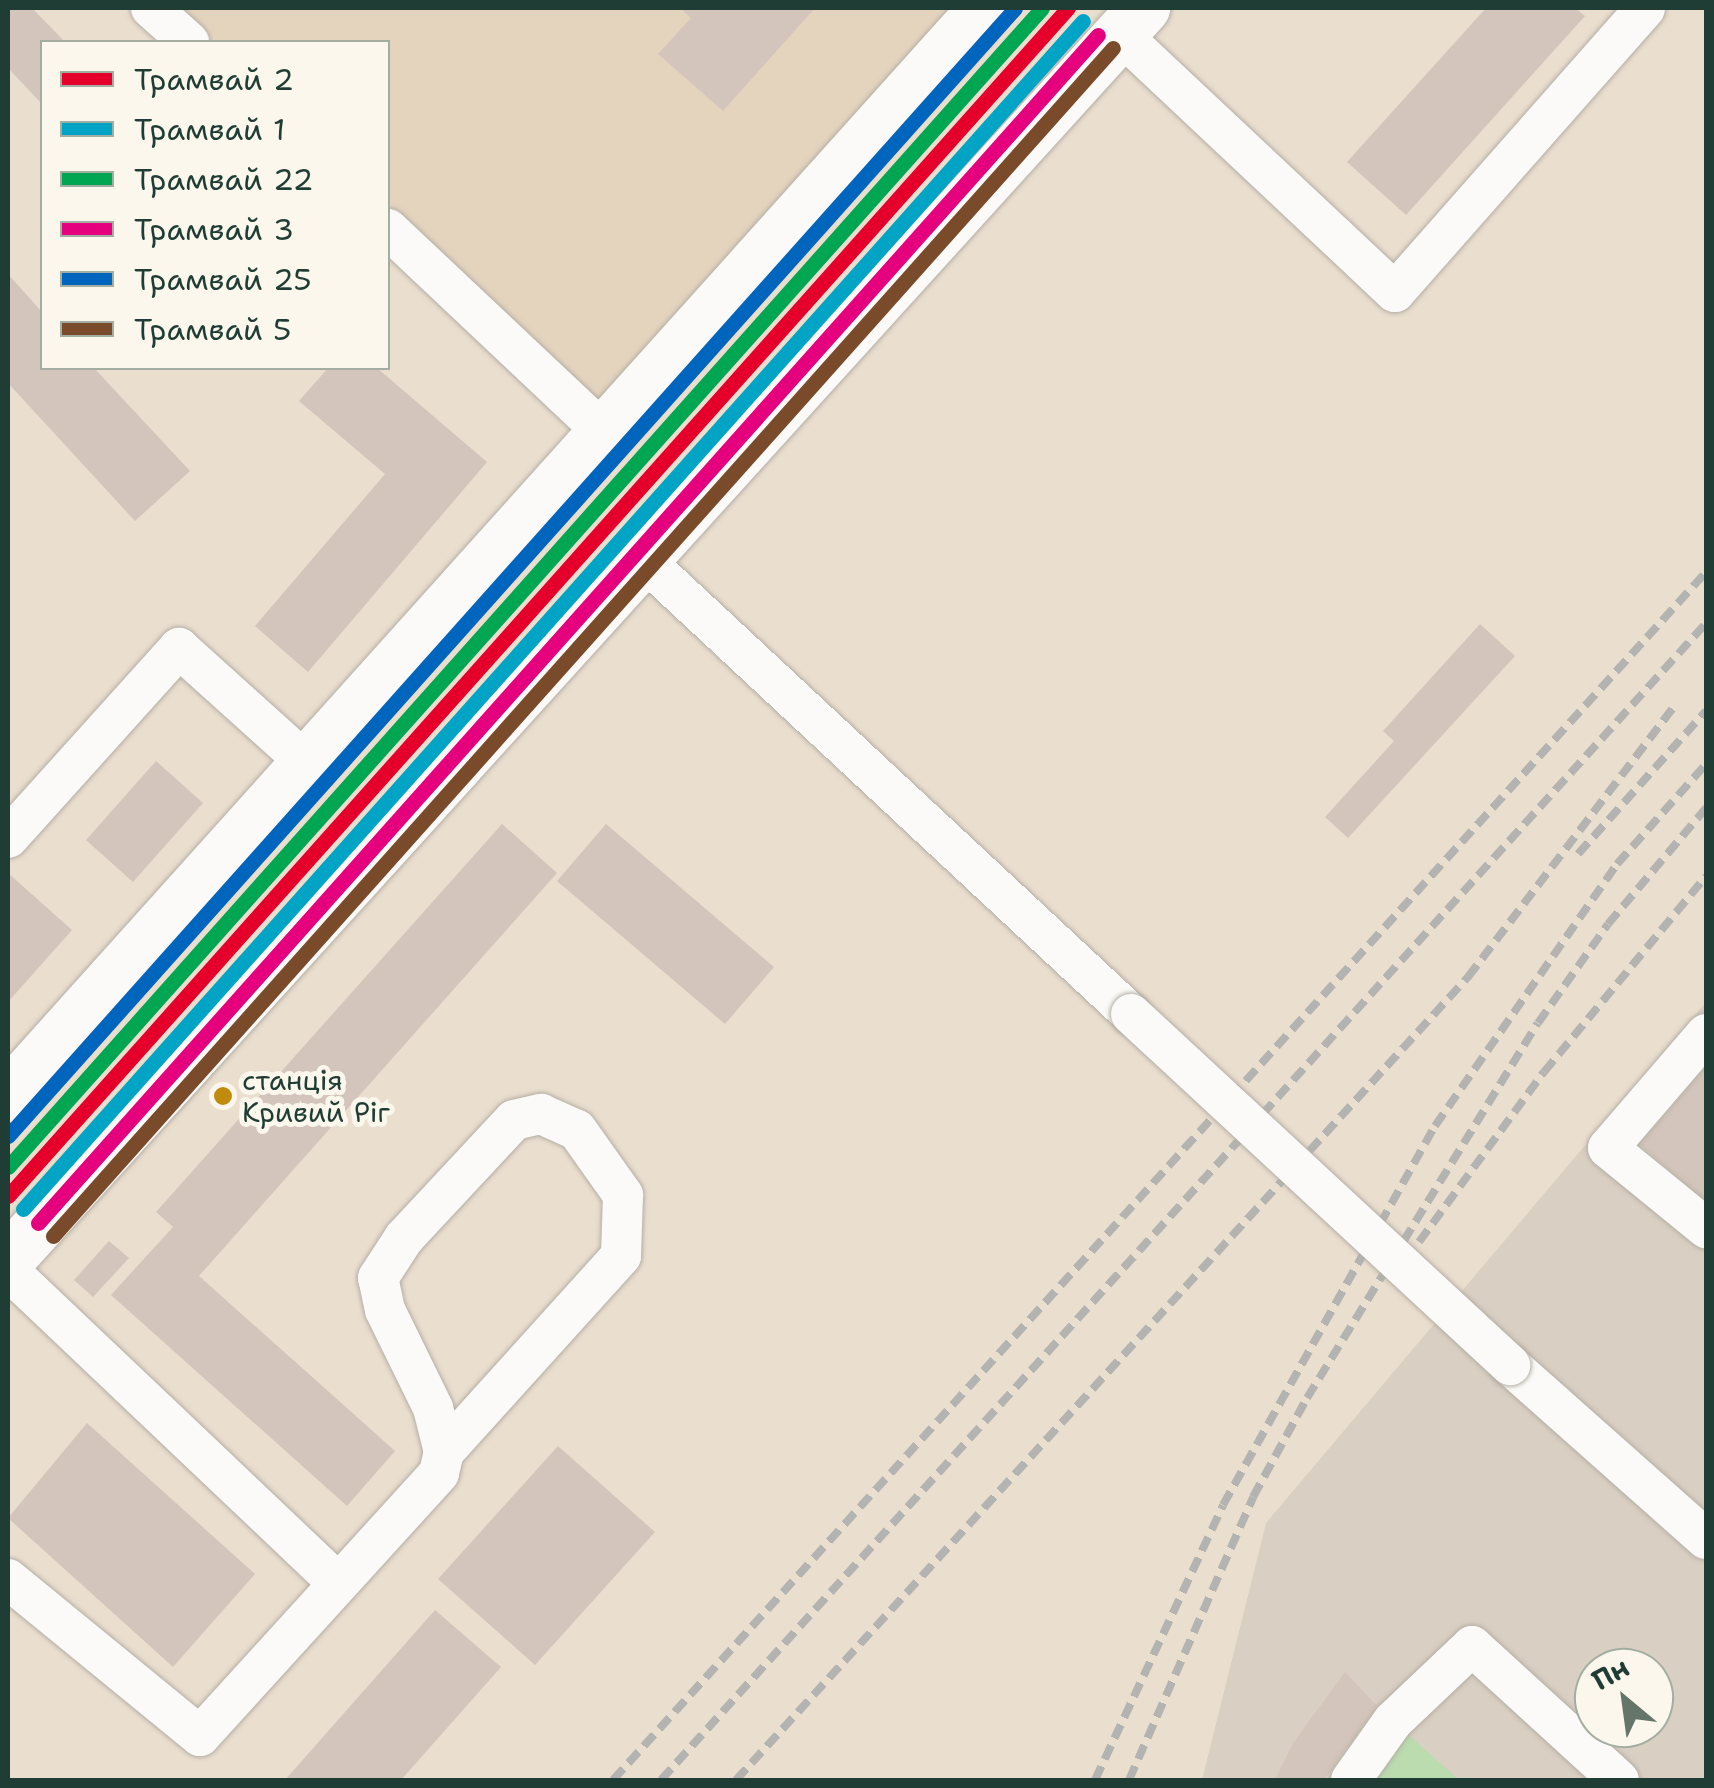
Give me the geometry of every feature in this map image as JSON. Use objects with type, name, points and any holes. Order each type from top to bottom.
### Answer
[{"type":"main road","points":[[8,1096],[985,8]]},
{"type":"main road","points":[[8,1260],[1132,21]]},
{"type":"street","points":[[151,8],[186,40]]},
{"type":"street","points":[[1132,21],[1396,292],[1646,8]]},
{"type":"street","points":[[390,232],[602,431]]},
{"type":"street","points":[[645,560],[1510,1365],[1706,1540]]},
{"type":"street","points":[[8,838],[179,648],[308,764]]},
{"type":"street","points":[[1706,1034],[1608,1148],[1706,1228]]},
{"type":"street","points":[[8,1579],[200,1736],[438,1473],[444,1452],[621,1256],[623,1195],[577,1130],[540,1114],[514,1120],[404,1238],[378,1278],[385,1310],[433,1408],[444,1452]]},
{"type":"street","points":[[8,1270],[338,1583]]},
{"type":"street","points":[[1351,1780],[1393,1721],[1472,1646],[1618,1780]]},
{"type":"shaded area","points":[[151,8],[985,8],[602,431],[390,231],[390,40],[187,40]]},
{"type":"shaded area","points":[[1706,1002],[1706,1780],[1202,1780],[1266,1523]]},
{"type":"green space","points":[[1393,1721],[1459,1780],[1351,1780]]},
{"type":"building","points":[[8,8],[32,8],[63,40],[40,40],[40,102],[8,68]]},
{"type":"building","points":[[680,8],[815,8],[723,111],[658,54],[691,18]]},
{"type":"building","points":[[1486,8],[1575,8],[1585,16],[1406,215],[1347,162]]},
{"type":"building","points":[[8,274],[40,310],[40,370],[96,370],[190,471],[135,521],[8,383]]},
{"type":"building","points":[[326,370],[379,370],[487,462],[308,672],[255,626],[385,474],[299,401]]},
{"type":"building","points":[[1480,624],[1515,656],[1348,838],[1325,817],[1394,741],[1383,731]]},
{"type":"building","points":[[156,761],[203,803],[133,882],[86,840]]},
{"type":"building","points":[[502,824],[557,873],[199,1276],[395,1451],[347,1506],[111,1295],[173,1227],[156,1212]]},
{"type":"building","points":[[606,824],[774,967],[725,1024],[557,881]]},
{"type":"building","points":[[8,873],[72,930],[8,1002]]},
{"type":"building","points":[[1706,1067],[1706,1202],[1640,1144]]},
{"type":"building","points":[[109,1241],[129,1258],[93,1297],[74,1280]]},
{"type":"building","points":[[87,1423],[255,1574],[173,1667],[8,1518]]},
{"type":"building","points":[[558,1446],[655,1532],[535,1665],[438,1579]]},
{"type":"building","points":[[435,1610],[501,1667],[401,1780],[285,1780]]},
{"type":"building","points":[[1345,1672],[1377,1706],[1324,1780],[1275,1780],[1293,1743]]},
{"type":"railway","points":[[613,1780],[1706,572]]},
{"type":"railway","points":[[661,1780],[1706,623]]},
{"type":"railway","points":[[736,1780],[1468,977],[1674,707]]},
{"type":"railway","points":[[1578,854],[1706,711]]},
{"type":"railway","points":[[1095,1780],[1223,1505],[1435,1126],[1617,864],[1706,764]]},
{"type":"railway","points":[[1129,1780],[1253,1497],[1307,1398],[1538,1023],[1608,924],[1706,808]]},
{"type":"railway","points":[[1419,1242],[1544,1072],[1706,876]]},
{"type":"tram line","name":"25","points":[[8,1136],[1015,8]]},
{"type":"tram line","name":"22","points":[[8,1167],[1042,8]]},
{"type":"tram line","name":"2","points":[[8,1196],[1068,8]]},
{"type":"tram line","name":"1","points":[[23,1209],[1083,21]]},
{"type":"tram line","name":"3","points":[[38,1223],[1098,35]]},
{"type":"tram line","name":"5","points":[[53,1236],[1113,48]]},
{"type":"place","name":"станція Кривий Ріг","points":[[223,1096]]}]
